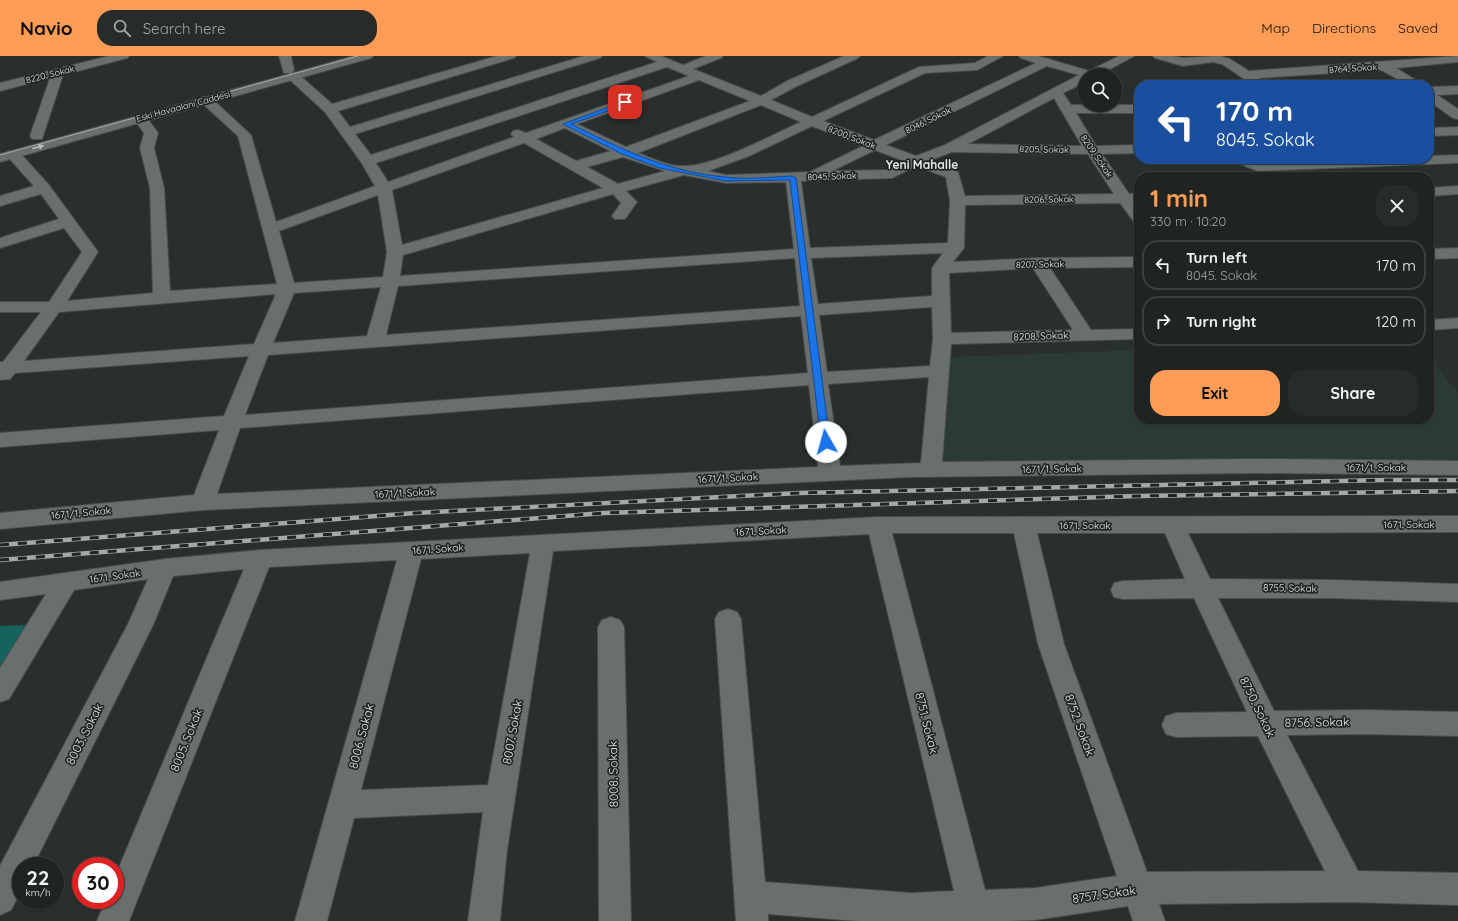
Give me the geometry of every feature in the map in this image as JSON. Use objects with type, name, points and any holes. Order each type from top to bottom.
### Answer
[{"type":"street","name":"8220. Sokak","points":[[0,87],[123,56]]},
{"type":"street","points":[[285,56],[291,73],[330,109],[346,133],[368,161],[384,189],[395,252],[391,281],[375,341]]},
{"type":"street","name":"Eski Havaalanı Caddesi","points":[[4,152],[206,100],[342,56]]},
{"type":"street","name":"Eski Havaalanı Caddesi","points":[[4,152],[37,136],[291,73],[367,56]]},
{"type":"street","points":[[330,109],[510,56]]},
{"type":"street","points":[[346,133],[596,56]]},
{"type":"street","name":"8200. Sokak","points":[[651,56],[812,122],[953,175],[958,201],[956,248]]},
{"type":"street","points":[[682,69],[717,56]]},
{"type":"street","points":[[825,56],[841,62]]},
{"type":"street","points":[[573,166],[624,152],[761,101],[791,84],[854,56]]},
{"type":"street","points":[[395,252],[616,189],[683,171],[707,167],[812,122],[912,77],[923,70],[977,66],[997,56]]},
{"type":"street","points":[[1025,56],[1078,71]]},
{"type":"street","points":[[1104,68],[1128,56]]},
{"type":"street","points":[[1159,56],[1182,62],[1213,58],[1221,59],[1254,80]]},
{"type":"street","points":[[1364,56],[1409,80]]},
{"type":"street","name":"8764. Sokak","points":[[1247,75],[1383,66],[1455,57]]},
{"type":"street","points":[[368,161],[667,62]]},
{"type":"street","name":"8046. Sokak","points":[[801,178],[874,146],[1047,62]]},
{"type":"street","points":[[37,136],[58,72]]},
{"type":"street","points":[[270,229],[699,76]]},
{"type":"street","name":"8045. Sokak","points":[[566,124],[624,152],[660,166],[726,179],[801,178],[892,174],[915,161],[950,148],[1078,82]]},
{"type":"street","points":[[1434,91],[1458,90]]},
{"type":"street","name":"8209. Sokak","points":[[1057,93],[1092,150],[1132,198]]},
{"type":"street","points":[[456,99],[616,189],[629,202],[620,216]]},
{"type":"street","points":[[1434,99],[1458,115]]},
{"type":"street","points":[[203,502],[230,423],[259,351],[287,290],[244,135],[206,100]]},
{"type":"street","points":[[1067,109],[1134,109]]},
{"type":"street","points":[[140,118],[150,133],[147,148],[157,188],[162,297]]},
{"type":"street","points":[[1434,132],[1458,130]]},
{"type":"street","name":"8205. Sokak","points":[[950,148],[1134,149]]},
{"type":"street","points":[[3,372],[54,307],[90,252],[44,188],[4,152]]},
{"type":"street","points":[[1434,160],[1458,159]]},
{"type":"street","points":[[801,178],[802,253],[830,474]]},
{"type":"street","points":[[0,202],[44,188]]},
{"type":"street","points":[[1434,192],[1458,190]]},
{"type":"street","name":"8206. Sokak","points":[[958,201],[1132,198]]},
{"type":"street","points":[[0,243],[69,221]]},
{"type":"street","points":[[0,307],[54,307],[162,297],[287,290],[391,281],[802,253],[956,248]]},
{"type":"street","points":[[930,470],[942,339],[940,268],[956,248]]},
{"type":"street","points":[[1434,254],[1458,253]]},
{"type":"street","name":"8207. Sokak","points":[[940,268],[1038,263],[1134,262]]},
{"type":"street","points":[[1038,263],[1085,335]]},
{"type":"street","points":[[3,372],[375,341],[941,301]]},
{"type":"street","points":[[1434,325],[1458,323]]},
{"type":"street","name":"8208. Sokak","points":[[942,339],[1134,334]]},
{"type":"street","points":[[0,440],[818,378],[939,371]]},
{"type":"street","name":"1671/1. Sokak","points":[[0,521],[203,502],[930,470],[1258,466],[1458,468]]},
{"type":"street","name":"8752. Sokak","points":[[1024,524],[1051,644],[1139,888],[1149,921]]},
{"type":"street","name":"1671. Sokak","points":[[0,591],[165,568],[260,559],[878,525],[1458,524]]},
{"type":"street","name":"8751. Sokak","points":[[878,525],[975,914]]},
{"type":"street","name":"8750. Sokak","points":[[1173,525],[1265,723],[1349,886]]},
{"type":"street","name":"8007. Sokak","points":[[484,921],[492,850],[543,543]]},
{"type":"street","name":"8006. Sokak","points":[[311,921],[411,551]]},
{"type":"street","name":"8005. Sokak","points":[[113,921],[260,559]]},
{"type":"street","name":"8003. Sokak","points":[[0,899],[140,625],[165,568]]},
{"type":"street","points":[[0,691],[66,583]]},
{"type":"street","name":"8755. Sokak","points":[[1123,590],[1201,588],[1381,589],[1458,593]]},
{"type":"street","points":[[728,619],[752,909]]},
{"type":"street","name":"8008. Sokak","points":[[611,627],[616,921]]},
{"type":"street","name":"8756. Sokak","points":[[1176,725],[1365,722],[1458,724]]},
{"type":"street","points":[[342,805],[501,798]]},
{"type":"street","name":"8757. Sokak","points":[[752,909],[911,909],[975,914],[1139,888],[1349,886],[1458,889]]},
{"type":"shaded area","points":[[1134,350],[1134,424],[1434,424],[1434,363],[1458,393],[1458,464],[942,466],[948,357]]},
{"type":"shaded area","points":[[28,625],[0,671],[0,626]]},
{"type":"tram line","points":[[0,155],[358,56]]},
{"type":"railway","points":[[0,545],[415,513],[799,493],[1386,480],[1458,480]]},
{"type":"railway","points":[[0,560],[604,513],[1137,496],[1458,491]]},
{"type":"district","name":"Yeni Mahalle","points":[[922,164]]},
{"type":"route","points":[[625,102],[566,124],[624,152],[660,166],[726,179],[792,178],[826,442]]}]
